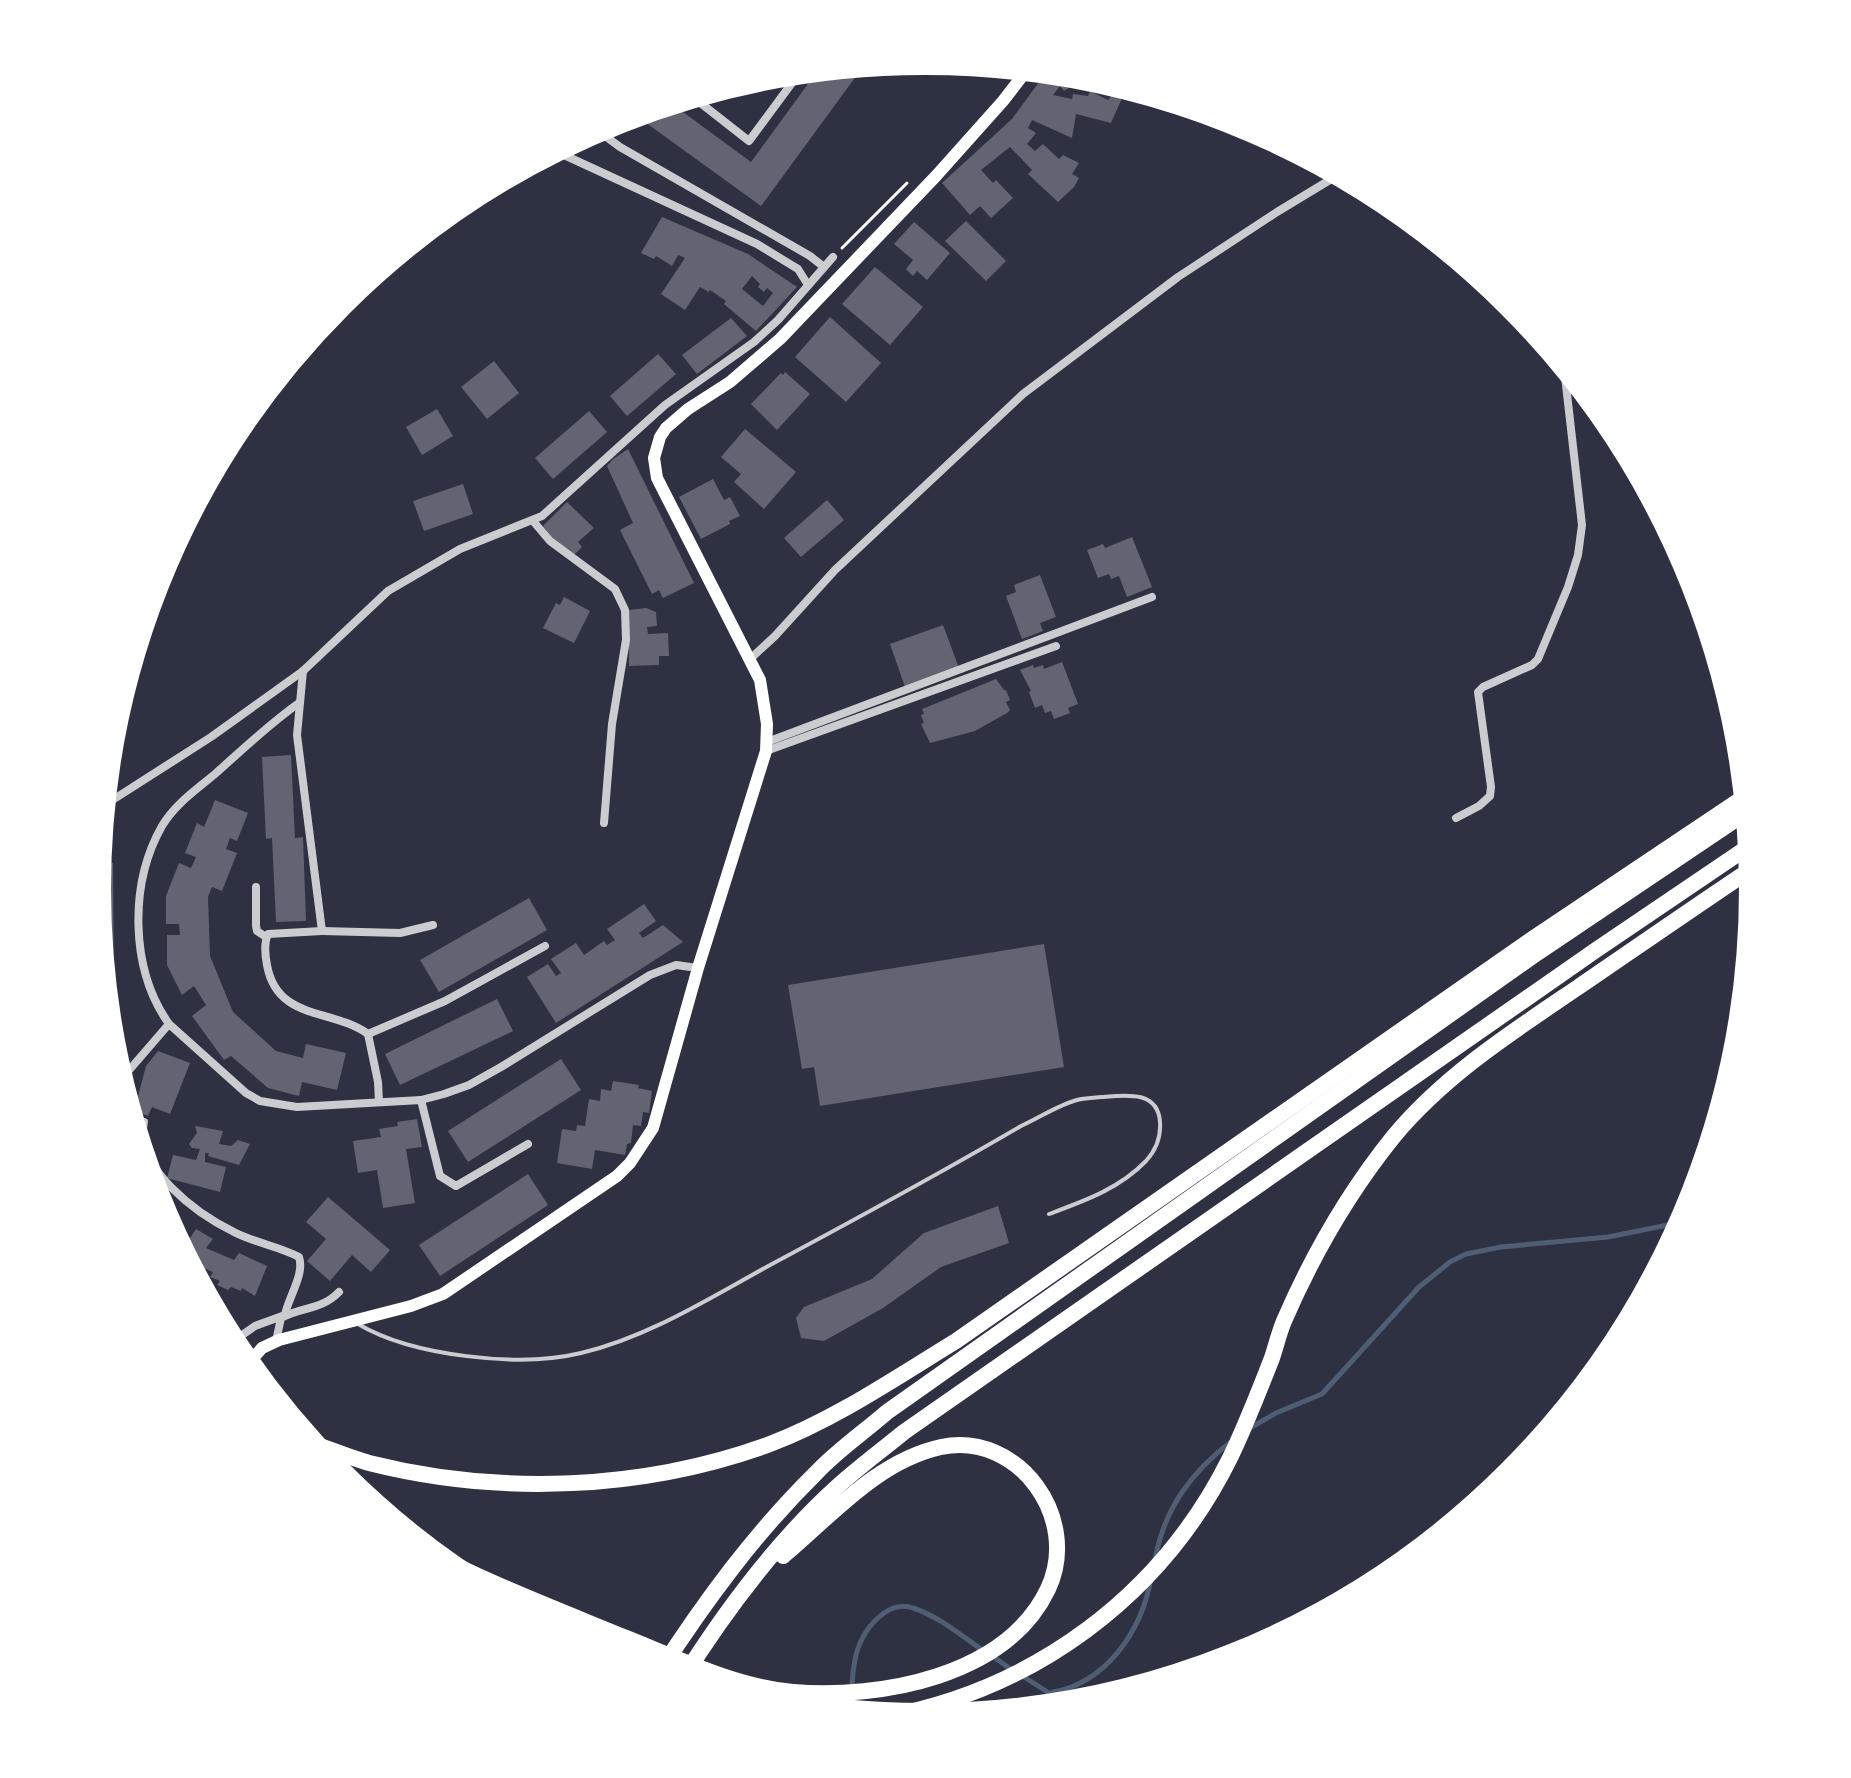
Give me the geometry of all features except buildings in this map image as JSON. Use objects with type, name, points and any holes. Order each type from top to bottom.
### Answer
[{"type":"highway","points":[[328,1448],[368,1462],[447,1478],[555,1483],[620,1480],[702,1465],[772,1443],[887,1384],[956,1341],[1528,942],[1739,801]]},
{"type":"highway","points":[[663,1665],[706,1599],[755,1539],[818,1470],[887,1412],[1537,953],[1741,816]]},
{"type":"highway","points":[[687,1672],[746,1586],[800,1523],[838,1486],[904,1432],[1743,850]]},
{"type":"highway","points":[[924,1708],[949,1702],[1025,1670],[1061,1648],[1123,1600],[1170,1550],[1209,1495],[1231,1455],[1282,1325],[1327,1229],[1360,1179],[1417,1110],[1467,1066],[1534,1017],[1744,874]]},
{"type":"highway","points":[[469,1569],[584,1620],[739,1681],[789,1692],[844,1693],[901,1685],[954,1671],[989,1652],[1015,1632],[1038,1604],[1048,1588],[1055,1567],[1057,1544],[1048,1504],[1030,1475],[1009,1458],[961,1446],[944,1447],[892,1466],[848,1498],[746,1586]]},
{"type":"main road","points":[[254,1357],[276,1341],[430,1300],[456,1287],[617,1176],[630,1163],[653,1128],[766,747],[760,680],[657,478],[654,458],[660,437],[675,420],[730,382],[780,339],[945,165],[1022,76]]},
{"type":"street","points":[[699,102],[749,141],[793,81]]},
{"type":"street","points":[[604,135],[824,267]]},
{"type":"street","points":[[562,154],[757,244],[798,269],[808,285]]},
{"type":"street","points":[[749,660],[835,570],[1023,394],[1178,277],[1332,178]]},
{"type":"street","points":[[112,800],[211,737],[303,671],[388,591],[460,549],[542,516],[665,405],[754,342],[778,320],[833,257]]},
{"type":"street","points":[[1456,818],[1490,796],[1478,692],[1538,659],[1578,555],[1582,525],[1565,378]]},
{"type":"street","points":[[644,424],[660,437]]},
{"type":"street","points":[[533,521],[550,541],[615,589],[625,610],[626,640],[612,724],[604,823]]},
{"type":"street","points":[[766,747],[1152,597]]},
{"type":"street","points":[[766,747],[1056,646]]},
{"type":"street","points":[[303,671],[297,735],[322,931]]},
{"type":"street","points":[[299,703],[183,800],[163,825],[147,864],[141,899],[140,949],[151,994],[169,1024],[216,1068],[260,1101],[297,1107],[421,1100],[469,1085],[650,975],[676,965],[698,968]]},
{"type":"street","points":[[256,887],[257,931],[266,937]]},
{"type":"street","points":[[266,937],[276,933],[322,931],[400,933],[433,925]]},
{"type":"street","points":[[266,937],[266,964],[284,999],[298,1008],[343,1020],[368,1034],[379,1102]]},
{"type":"street","points":[[368,1034],[454,996],[545,946]]},
{"type":"street","points":[[127,1072],[169,1024]]},
{"type":"street","points":[[421,1100],[440,1176],[456,1186],[528,1144]]},
{"type":"street","points":[[143,1129],[144,1122]]},
{"type":"street","points":[[155,1164],[172,1189],[192,1206],[236,1233],[299,1257],[301,1270],[288,1298],[285,1315],[279,1322],[276,1341]]},
{"type":"street","points":[[240,1336],[255,1326],[323,1306],[339,1292]]},
{"type":"lane","points":[[353,1321],[379,1336],[404,1344],[519,1360],[546,1359],[609,1346],[684,1312],[1021,1126],[1078,1100],[1133,1094],[1154,1105],[1160,1113],[1161,1133],[1156,1148],[1146,1161],[1126,1179],[1097,1196],[1049,1214]]},
{"type":"waterway","points":[[1250,1428],[1276,1413],[1322,1394],[1419,1287],[1450,1262],[1466,1254],[1501,1247],[1608,1237],[1672,1224]]},
{"type":"waterway","points":[[1155,1560],[1165,1524],[1182,1493],[1204,1466],[1232,1441]]},
{"type":"waterway","points":[[1021,1675],[1049,1693],[1088,1679],[1118,1652],[1130,1635],[1151,1578]]},
{"type":"waterway","points":[[852,1704],[853,1672],[859,1646],[873,1623],[891,1609],[905,1606],[922,1611],[982,1650]]},
{"type":"waterway","points":[[991,1655],[1012,1670]]}]
